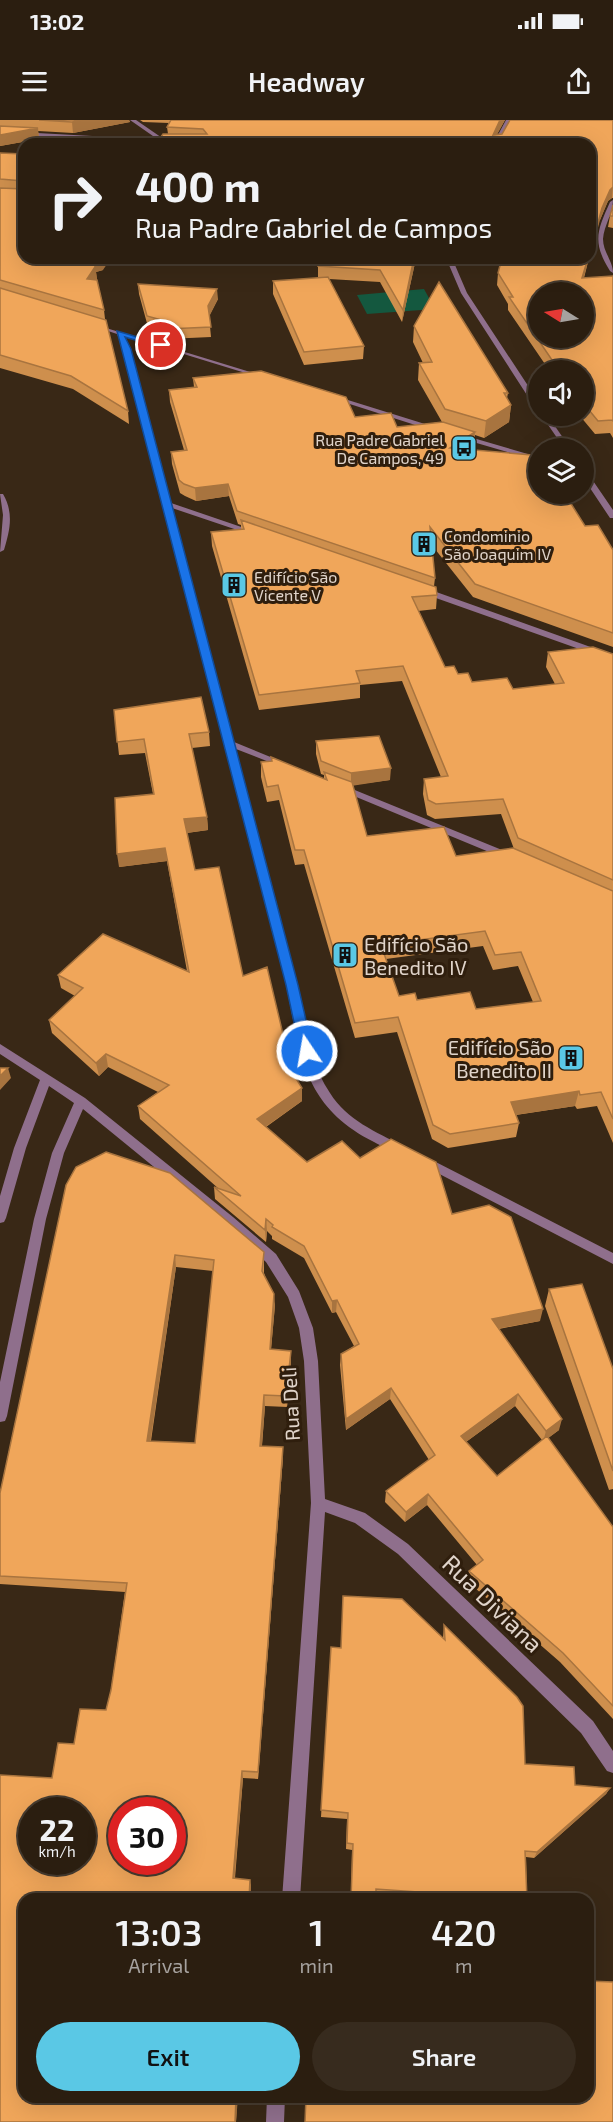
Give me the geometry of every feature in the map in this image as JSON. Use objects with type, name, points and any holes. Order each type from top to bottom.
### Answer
[{"type":"street","points":[[133,120],[159,138]]},
{"type":"street","points":[[499,138],[509,120]]},
{"type":"street","points":[[0,133],[92,138]]},
{"type":"street","points":[[613,202],[599,240],[600,251],[613,271]]},
{"type":"street","points":[[596,251],[600,251]]},
{"type":"street","points":[[452,264],[464,293],[528,391]]},
{"type":"street","points":[[89,323],[273,379]]},
{"type":"street","points":[[120,333],[127,349],[292,985],[307,1051],[322,1093],[337,1112],[355,1126],[613,1259]]},
{"type":"street","points":[[329,396],[528,456]]},
{"type":"street","points":[[594,488],[613,516]]},
{"type":"street","points":[[0,496],[6,504],[7,516],[0,550]]},
{"type":"street","points":[[167,504],[259,534]]},
{"type":"street","points":[[417,589],[613,658]]},
{"type":"street","points":[[228,743],[294,769]]},
{"type":"street","points":[[327,782],[519,861]]},
{"type":"street","name":"Rua Deli","points":[[0,1048],[81,1101],[271,1258],[294,1295],[306,1328],[311,1361],[318,1503],[291,1893]]},
{"type":"street","points":[[0,1218],[20,1148],[46,1078]]},
{"type":"street","points":[[0,1416],[40,1219],[58,1153],[81,1101]]},
{"type":"street","name":"Rua Diviana","points":[[318,1503],[360,1518],[403,1549],[587,1727],[613,1766]]},
{"type":"street","points":[[275,2122],[276,2103]]},
{"type":"green space","points":[[424,289],[435,309],[367,314],[357,295]]},
{"type":"building","points":[[39,120],[82,120],[72,122]]},
{"type":"building","points":[[171,120],[500,120],[493,135],[502,134],[510,120],[613,120],[613,187],[602,208],[596,230],[596,138],[160,138],[163,134],[207,134],[203,129],[167,127]]},
{"type":"building","points":[[0,126],[38,128],[0,135]]},
{"type":"building","points":[[0,153],[18,154],[18,181],[0,179]]},
{"type":"building","points":[[0,188],[18,189],[18,264],[95,264],[87,279],[97,280],[104,310],[0,280]]},
{"type":"building","points":[[319,264],[413,264],[403,310],[380,270],[318,266]]},
{"type":"building","points":[[500,264],[586,264],[582,278],[613,276],[613,421],[598,421],[594,416],[594,360],[552,360],[544,348],[594,348],[594,282],[528,282],[528,325],[509,297],[513,297],[498,273]]},
{"type":"building","points":[[328,277],[364,346],[304,352],[273,281]]},
{"type":"building","points":[[439,282],[508,393],[504,393],[511,405],[486,421],[445,409],[419,363],[432,362],[414,326]]},
{"type":"building","points":[[138,284],[217,289],[208,306],[211,327],[167,329],[161,320],[147,316]]},
{"type":"building","points":[[0,288],[106,320],[128,411],[71,376],[0,355]]},
{"type":"building","points":[[261,371],[346,397],[355,417],[391,413],[397,427],[443,422],[475,432],[450,448],[528,455],[528,504],[571,504],[585,526],[598,525],[613,550],[613,633],[475,584],[430,527],[435,578],[237,511],[228,484],[195,488],[184,484],[179,480],[171,452],[187,450],[169,390],[197,387],[193,378]]},
{"type":"building","points":[[241,520],[436,587],[437,595],[412,597],[445,667],[454,666],[458,674],[468,673],[472,682],[507,678],[513,689],[564,683],[548,652],[593,647],[613,654],[613,880],[518,838],[503,799],[436,804],[428,800],[424,779],[448,776],[403,666],[356,671],[360,683],[259,695],[211,532],[244,529]]},
{"type":"building","points":[[201,697],[209,732],[189,734],[207,817],[184,819],[195,870],[219,867],[243,976],[267,967],[292,1072],[302,1088],[257,1119],[307,1162],[342,1141],[360,1158],[391,1139],[436,1162],[452,1214],[489,1205],[511,1217],[543,1309],[492,1319],[562,1419],[546,1431],[518,1394],[461,1436],[497,1476],[547,1436],[613,1527],[613,1706],[563,1653],[469,1571],[483,1560],[428,1494],[406,1512],[386,1491],[435,1455],[391,1388],[346,1419],[341,1354],[359,1344],[337,1300],[332,1301],[304,1246],[272,1227],[273,1225],[266,1219],[265,1230],[214,1187],[241,1196],[138,1106],[169,1085],[106,1054],[96,1063],[49,1020],[83,988],[58,975],[103,934],[189,972],[165,848],[117,854],[115,798],[154,794],[144,739],[117,742],[114,710]]},
{"type":"building","points":[[379,736],[391,768],[351,773],[321,761],[316,741]]},
{"type":"building","points":[[271,757],[327,780],[324,772],[352,782],[367,836],[444,827],[456,856],[513,848],[613,891],[613,1119],[601,1092],[580,1095],[579,1091],[511,1102],[519,1123],[450,1134],[433,1125],[398,1017],[355,1023],[304,850],[295,850],[278,785],[267,787],[261,762],[272,761]],"holes":[[[485,931],[495,955],[521,952],[541,1001],[476,1009],[470,992],[417,1000],[415,993],[399,996],[381,945]]]},
{"type":"building","points":[[0,1068],[8,1068],[0,1076]]},
{"type":"building","points":[[106,1152],[170,1173],[264,1252],[262,1271],[274,1294],[270,1349],[291,1351],[286,1396],[264,1395],[260,1446],[283,1447],[258,1772],[242,1771],[233,1878],[250,1880],[249,1893],[18,1893],[18,2103],[236,2103],[235,2122],[0,2122],[0,1775],[52,1778],[58,1743],[74,1744],[80,1709],[106,1710],[127,1583],[0,1576],[0,1493],[66,1185],[76,1167]],"holes":[[[175,1255],[214,1260],[195,1443],[147,1441]]]},
{"type":"building","points":[[582,1284],[613,1369],[613,1471],[549,1289]]},
{"type":"building","points":[[343,1596],[402,1599],[445,1640],[444,1625],[517,1697],[523,1706],[525,1764],[574,1767],[575,1785],[610,1788],[537,1852],[525,1851],[527,1893],[432,1893],[376,1889],[376,1893],[351,1893],[353,1844],[347,1843],[348,1813],[321,1810],[331,1647],[341,1648]]},
{"type":"building","points":[[594,1981],[613,1982],[613,2122],[305,2122],[306,2103],[594,2103]]},
{"type":"place","name":"Rua Padre Gabriel De Campos, 49","points":[[464,448]]},
{"type":"place","name":"Condominio São Joaquim IV","points":[[424,544]]},
{"type":"place","name":"Edifício São Vicente V","points":[[234,585]]},
{"type":"place","name":"Edifício São Benedito IV","points":[[345,955]]},
{"type":"place","name":"Edifício São Benedito II","points":[[571,1058]]},
{"type":"route","points":[[161,345],[120,333],[127,349],[214,682],[307,1051]]}]
